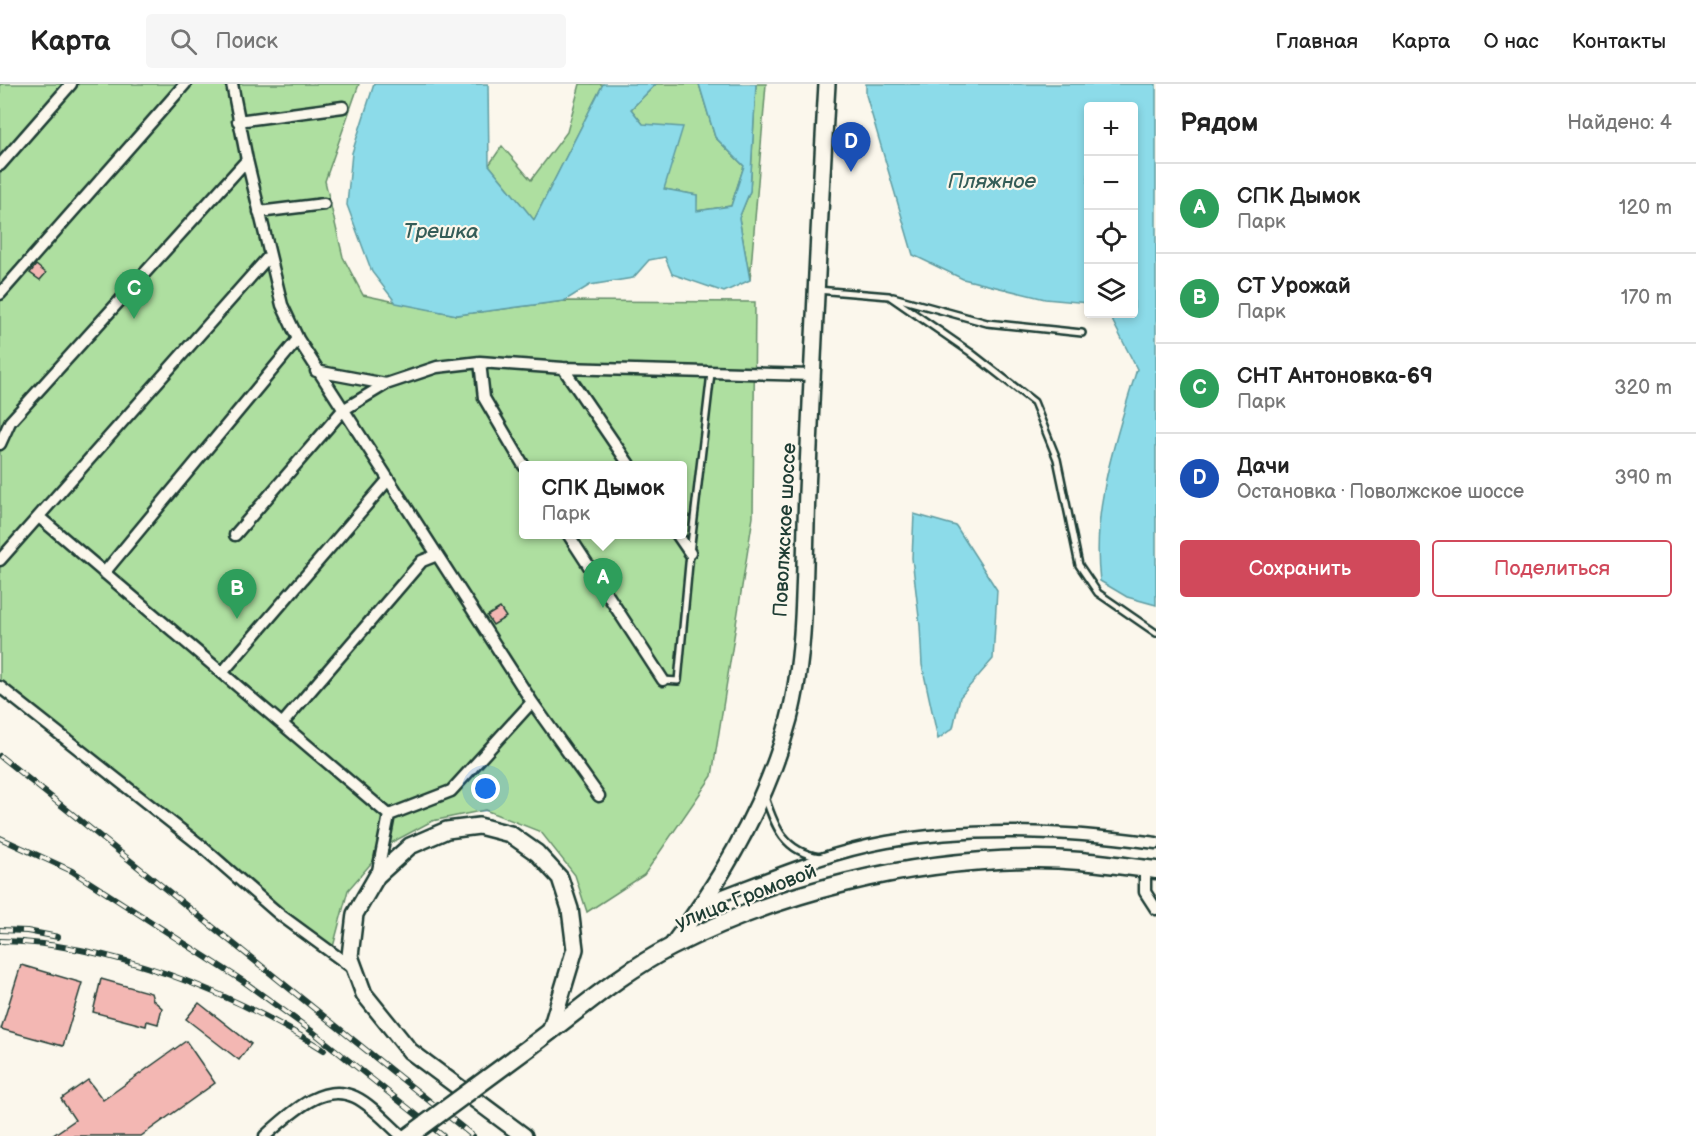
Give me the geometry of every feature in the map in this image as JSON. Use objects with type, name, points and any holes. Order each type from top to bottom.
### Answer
[{"type":"main road","name":"Поволжское шоссе","points":[[671,947],[705,902],[764,794],[790,717],[801,640],[815,290],[827,84]]},
{"type":"main road","points":[[524,1136],[410,1051],[364,994],[350,956],[355,914],[377,876],[410,846],[447,830],[479,826],[510,834],[537,853],[560,878],[570,909],[575,949],[550,1032]]},
{"type":"main road","name":"улица Громовой","points":[[409,1136],[550,1032],[613,982],[671,947],[767,907],[859,878],[963,862],[1032,859],[1150,869]]},
{"type":"street","points":[[0,165],[71,84]]},
{"type":"street","points":[[0,294],[185,84]]},
{"type":"street","points":[[232,84],[246,160],[282,305],[298,339],[316,371],[532,702],[599,796]]},
{"type":"street","points":[[238,121],[343,107]]},
{"type":"street","points":[[0,444],[10,422],[246,160]]},
{"type":"street","points":[[259,212],[324,204]]},
{"type":"street","points":[[0,560],[270,255]]},
{"type":"street","points":[[104,573],[298,339]]},
{"type":"street","points":[[235,535],[343,410],[386,384],[437,367],[480,362],[563,368],[812,375]]},
{"type":"street","points":[[480,362],[484,398],[522,461]]},
{"type":"street","points":[[563,368],[627,461]]},
{"type":"street","points":[[316,371],[386,384]]},
{"type":"street","points":[[222,673],[388,480]]},
{"type":"street","points":[[39,518],[389,815]]},
{"type":"street","points":[[571,539],[663,680]]},
{"type":"street","points":[[680,539],[690,554]]},
{"type":"street","points":[[282,724],[422,561],[437,555]]},
{"type":"street","points":[[0,687],[201,846],[279,914],[355,969]]},
{"type":"street","points":[[389,815],[451,791],[532,702]]},
{"type":"street","points":[[377,876],[389,815]]},
{"type":"street","points":[[705,902],[799,867],[887,842],[965,834],[1044,833],[1120,837],[1156,843]]},
{"type":"street","points":[[1150,869],[1145,892],[1156,909]]},
{"type":"street","points":[[266,1136],[298,1107],[320,1096],[340,1094],[355,1097],[402,1136]]},
{"type":"lane","points":[[815,290],[910,299],[987,323],[1082,333]]},
{"type":"lane","points":[[889,296],[970,352],[1034,402],[1057,459],[1079,565],[1098,593],[1156,633]]},
{"type":"lane","points":[[663,680],[678,681],[711,373]]},
{"type":"lane","points":[[764,794],[777,830],[793,847],[816,856],[836,856]]},
{"type":"green space","points":[[0,84],[359,84],[325,181],[343,257],[363,295],[457,315],[564,301],[755,302],[753,517],[712,776],[644,875],[587,912],[575,875],[541,832],[485,810],[432,821],[387,845],[348,890],[332,951],[0,688]]},
{"type":"green space","points":[[580,84],[603,84],[534,220],[489,165],[502,146],[531,180],[567,132]]},
{"type":"green space","points":[[656,84],[699,84],[715,137],[744,166],[731,206],[696,211],[697,195],[664,189],[643,124],[631,109]]},
{"type":"green space","points":[[756,84],[766,84],[750,280],[739,218],[750,191]]},
{"type":"water","name":"Трешка","points":[[374,84],[488,84],[489,165],[534,220],[603,84],[656,84],[631,109],[643,124],[683,127],[664,189],[697,195],[697,211],[731,206],[744,166],[715,137],[699,84],[756,84],[750,191],[739,218],[750,280],[724,292],[672,274],[665,257],[649,260],[633,278],[590,285],[564,301],[457,315],[396,303],[372,272],[347,205],[352,153]]},
{"type":"water","name":"Пляжное","points":[[866,84],[1156,84],[1156,605],[1127,597],[1100,581],[1098,554],[1102,500],[1107,473],[1137,369],[1111,318],[1138,318],[1138,102],[1084,102],[1084,303],[1045,299],[963,279],[913,255],[866,95]]},
{"type":"water","points":[[914,514],[956,526],[997,590],[993,659],[960,697],[953,728],[938,739],[922,665],[912,558]]},
{"type":"building","points":[[36,265],[46,273],[40,280],[30,273]]},
{"type":"building","points":[[500,608],[506,617],[493,625],[487,616]]},
{"type":"building","points":[[21,965],[82,983],[63,1046],[1,1029]]},
{"type":"building","points":[[101,979],[151,993],[153,1000],[162,1008],[158,1024],[147,1021],[146,1026],[93,1012]]},
{"type":"building","points":[[199,1003],[251,1044],[239,1060],[186,1019]]},
{"type":"building","points":[[186,1041],[215,1083],[141,1136],[52,1136],[75,1120],[61,1099],[88,1080],[103,1100]]},
{"type":"railway","points":[[0,756],[473,1136]]},
{"type":"railway","points":[[0,838],[72,871],[243,981],[313,1032],[443,1136]]},
{"type":"railway","points":[[0,930],[27,931],[58,937]]},
{"type":"railway","points":[[0,941],[42,944],[84,951],[127,961],[169,975],[250,1009],[324,1050]]},
{"type":"place","name":"Дачи","points":[[851,172]]},
{"type":"place","name":"СНТ Антоновка-69","points":[[134,319]]},
{"type":"place","name":"СПК Дымок","points":[[603,608]]},
{"type":"place","name":"СТ Урожай","points":[[237,619]]}]
